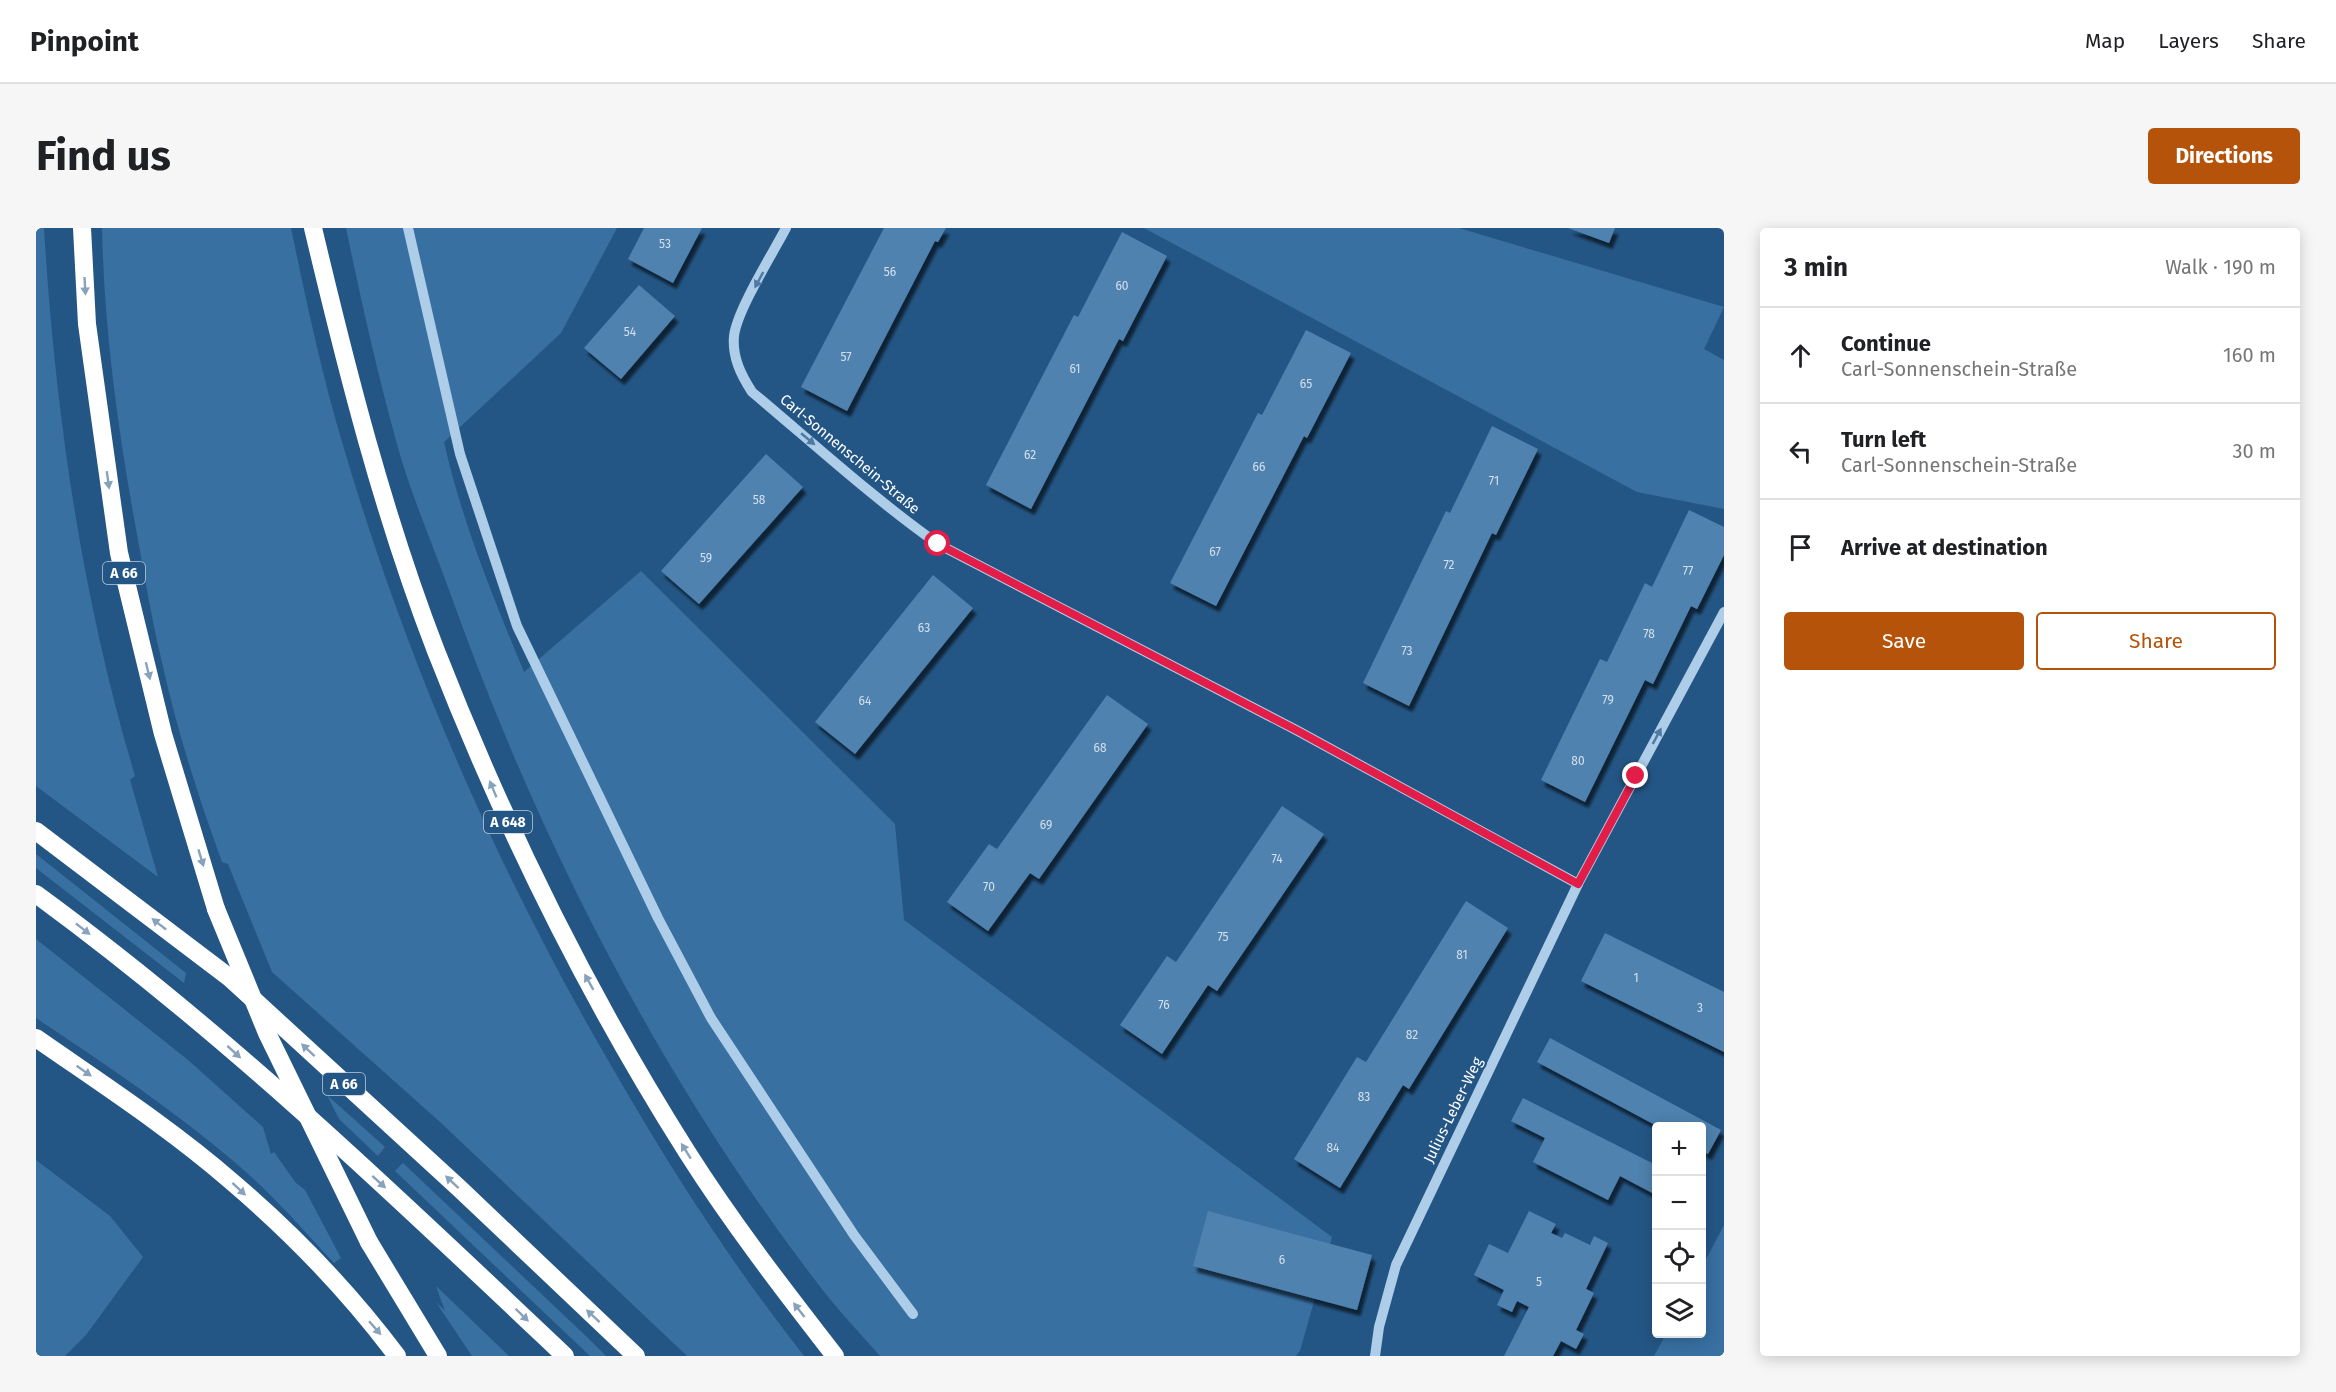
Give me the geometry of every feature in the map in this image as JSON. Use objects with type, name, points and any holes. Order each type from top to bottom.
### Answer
[{"type":"highway","name":"A 66","points":[[82,228],[87,324],[119,553],[163,734],[216,909],[267,1033],[369,1242],[438,1356]]},
{"type":"highway","name":"A 648","points":[[313,228],[347,373],[388,513],[435,649],[495,796],[563,935],[620,1040],[687,1152],[745,1240],[835,1356]]},
{"type":"highway","name":"A 66","points":[[36,831],[230,978],[459,1188],[636,1356]]},
{"type":"highway","points":[[36,894],[197,1019],[422,1221],[565,1356]]},
{"type":"highway","points":[[36,1038],[150,1117],[231,1181],[306,1252],[379,1332],[397,1356]]},
{"type":"street","points":[[408,228],[460,453],[517,626],[658,918],[711,1018],[854,1235],[913,1314]]},
{"type":"street","name":"Carl-Sonnenschein-Straße","points":[[786,228],[739,319],[734,336],[735,355],[741,375],[752,392],[860,483],[938,544],[1298,731],[1578,884]]},
{"type":"street","points":[[1578,884],[1724,612]]},
{"type":"street","name":"Julius-Leber-Weg","points":[[1375,1356],[1379,1327],[1396,1265],[1578,884]]},
{"type":"shaded area","points":[[36,228],[44,228],[55,367],[86,574],[116,709],[135,776],[130,780],[158,877],[36,786]]},
{"type":"shaded area","points":[[102,228],[291,228],[327,389],[368,525],[426,687],[495,845],[573,999],[660,1147],[729,1254],[804,1356],[687,1356],[440,1122],[272,972],[228,864],[222,862],[213,837],[196,787],[161,658],[123,454],[109,342]]},
{"type":"shaded area","points":[[346,228],[617,228],[561,333],[444,442],[469,530],[524,672],[641,571],[895,824],[904,920],[1332,1237],[1300,1351],[1296,1356],[880,1356],[833,1302],[759,1204],[653,1037],[561,861],[520,771],[483,680],[402,462],[363,309]]},
{"type":"shaded area","points":[[1144,228],[1459,228],[1724,307],[1704,349],[1724,360],[1724,509],[1637,492]]},
{"type":"shaded area","points":[[36,854],[186,973],[184,983],[36,868]]},
{"type":"shaded area","points":[[36,939],[188,1060],[263,1127],[271,1154],[274,1152],[296,1183],[305,1190],[341,1258],[334,1263],[263,1188],[190,1126],[114,1070],[36,1018]]},
{"type":"shaded area","points":[[327,1095],[385,1147],[378,1156],[339,1119]]},
{"type":"shaded area","points":[[36,1160],[110,1216],[143,1257],[86,1335],[65,1356],[36,1356]]},
{"type":"shaded area","points":[[403,1163],[606,1356],[590,1356],[395,1171]]},
{"type":"shaded area","points":[[1724,1225],[1724,1356],[1654,1356],[1664,1338],[1706,1338],[1706,1259]]},
{"type":"shaded area","points":[[436,1286],[509,1356],[472,1356],[436,1302],[445,1311]]},
{"type":"building","points":[[644,228],[702,228],[673,283],[628,259]]},
{"type":"building","points":[[884,228],[946,228],[938,242],[935,241],[847,411],[801,387]]},
{"type":"building","points":[[1568,228],[1615,228],[1609,243]]},
{"type":"building","points":[[1122,232],[1167,256],[1123,341],[1119,339],[1031,509],[986,485],[1074,315],[1078,317]]},
{"type":"building","points":[[639,285],[675,316],[621,379],[584,348]]},
{"type":"building","points":[[1306,330],[1351,353],[1307,438],[1304,436],[1216,606],[1170,583],[1258,413],[1262,415]]},
{"type":"building","points":[[1492,426],[1538,449],[1496,535],[1492,533],[1409,706],[1363,683],[1446,511],[1450,513]]},
{"type":"building","points":[[766,454],[803,487],[699,604],[661,571]]},
{"type":"building","points":[[1689,510],[1724,527],[1724,555],[1697,609],[1691,606],[1653,684],[1645,680],[1585,802],[1541,780],[1600,659],[1607,662],[1645,583],[1652,587]]},
{"type":"building","points":[[933,575],[973,608],[855,754],[815,722]]},
{"type":"building","points":[[1107,695],[1148,724],[1039,879],[1030,873],[988,931],[947,902],[989,844],[997,849]]},
{"type":"building","points":[[1282,806],[1324,834],[1217,991],[1208,985],[1162,1054],[1120,1025],[1167,956],[1176,962]]},
{"type":"building","points":[[1466,901],[1508,928],[1409,1089],[1403,1085],[1340,1188],[1294,1159],[1357,1057],[1366,1062]]},
{"type":"building","points":[[1605,933],[1724,992],[1724,1052],[1581,981]]},
{"type":"building","points":[[1550,1038],[1721,1130],[1708,1154],[1706,1153],[1706,1122],[1652,1123],[1537,1062]]},
{"type":"building","points":[[1523,1098],[1652,1163],[1652,1193],[1620,1176],[1608,1200],[1533,1162],[1545,1138],[1511,1121]]},
{"type":"building","points":[[1208,1211],[1372,1255],[1357,1310],[1193,1266]]},
{"type":"building","points":[[1529,1211],[1556,1224],[1551,1233],[1562,1238],[1565,1233],[1590,1245],[1594,1236],[1608,1243],[1586,1289],[1594,1293],[1576,1330],[1584,1334],[1576,1349],[1561,1341],[1553,1356],[1504,1356],[1529,1307],[1517,1301],[1512,1312],[1497,1305],[1504,1290],[1474,1275],[1489,1244],[1508,1253]]},
{"type":"route","points":[[938,544],[1298,731],[1578,884],[1636,776]]}]
